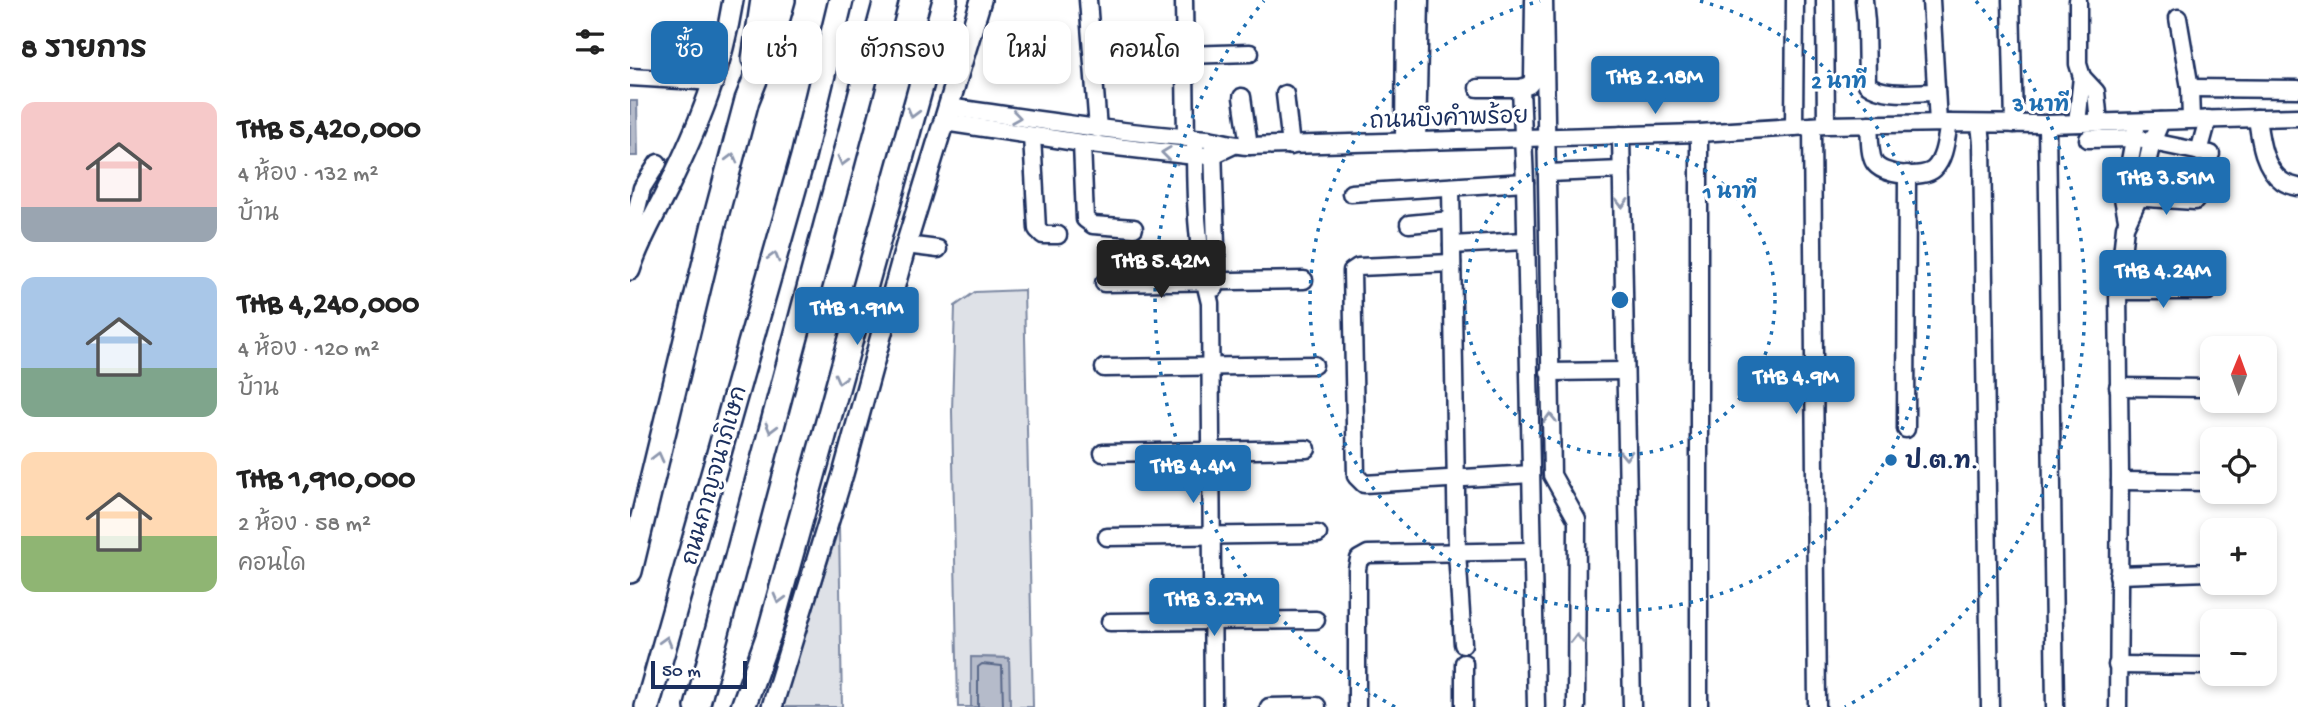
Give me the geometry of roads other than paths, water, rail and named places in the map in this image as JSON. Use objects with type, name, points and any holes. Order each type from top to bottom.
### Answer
[{"type":"highway","points":[[630,571],[716,216],[747,100],[762,0]]},
{"type":"highway","points":[[747,100],[774,32],[783,0]]},
{"type":"highway","name":"ถนนกาญจนาภิเษก","points":[[647,707],[799,170],[842,0]]},
{"type":"highway","name":"ถนนกาญจนาภิเษก","points":[[697,707],[886,0]]},
{"type":"highway","points":[[743,707],[769,634],[945,0]]},
{"type":"main road","points":[[728,23],[733,0]]},
{"type":"main road","points":[[772,707],[843,474],[906,245],[981,0]]},
{"type":"main road","points":[[630,269],[714,84]]},
{"type":"street","points":[[1088,0],[1098,129]]},
{"type":"street","points":[[1184,0],[1184,21]]},
{"type":"street","points":[[1405,0],[1410,142]]},
{"type":"street","points":[[1410,142],[1420,0]]},
{"type":"street","points":[[1478,88],[1521,88],[1533,80],[1534,0]]},
{"type":"street","points":[[1544,0],[1552,475],[1577,520],[1576,707]]},
{"type":"street","points":[[1794,127],[1795,0]]},
{"type":"street","points":[[1818,707],[1819,126],[1825,0]]},
{"type":"street","points":[[1864,0],[1867,84],[1888,92],[1936,92]]},
{"type":"street","points":[[1869,124],[1874,162],[1882,171],[1928,173],[1941,159],[1944,123],[1936,92],[1931,0]]},
{"type":"street","points":[[2011,0],[2014,124]]},
{"type":"street","points":[[2077,123],[2082,77],[2078,64],[2078,0]]},
{"type":"street","points":[[2178,18],[2190,88],[2191,120]]},
{"type":"street","points":[[1204,54],[1250,53]]},
{"type":"street","points":[[630,77],[651,78]]},
{"type":"street","points":[[2082,77],[2096,92],[2099,123]]},
{"type":"street","points":[[1187,84],[1190,138],[1195,156],[1197,211],[1211,280]]},
{"type":"street","points":[[1521,88],[1536,707]]},
{"type":"street","points":[[2190,88],[2298,89]]},
{"type":"street","points":[[1285,94],[1292,146]]},
{"type":"street","points":[[1242,97],[1249,146]]},
{"type":"street","name":"ถนนบึงคำพร้อย","points":[[946,114],[1190,138],[1213,148]]},
{"type":"street","name":"ถนนบึงคำพร้อย","points":[[946,114],[1032,136],[1195,156],[1213,148],[1232,146],[1699,133],[1869,124],[2047,124],[2298,117]]},
{"type":"street","points":[[2257,118],[2261,145],[2269,163],[2282,181],[2298,187]]},
{"type":"street","points":[[2088,139],[2133,138],[2205,153],[2208,119]]},
{"type":"street","points":[[2118,707],[2118,291],[2131,197],[2133,138],[2138,121]]},
{"type":"street","points":[[2131,197],[2161,121]]},
{"type":"street","points":[[1980,124],[1990,707]]},
{"type":"street","points":[[2047,124],[2055,707]]},
{"type":"street","points":[[1699,133],[1699,707]]},
{"type":"street","points":[[1621,135],[1632,707]]},
{"type":"street","points":[[1032,136],[1037,227],[1043,234],[1058,235]]},
{"type":"street","points":[[1082,143],[1085,219],[1093,225],[1134,228]]},
{"type":"street","points":[[1213,148],[1214,210],[1209,366],[1213,707]]},
{"type":"street","points":[[630,237],[642,188],[658,163]]},
{"type":"street","points":[[1548,173],[1622,170]]},
{"type":"street","points":[[1906,429],[1907,174]]},
{"type":"street","points":[[1351,193],[1525,182]]},
{"type":"street","points":[[1451,188],[1457,552],[1463,644]]},
{"type":"street","points":[[2131,197],[2195,201]]},
{"type":"street","points":[[1197,211],[1214,210]]},
{"type":"street","points":[[1409,224],[1451,220]]},
{"type":"street","points":[[1452,245],[1525,242]]},
{"type":"street","points":[[906,245],[937,249]]},
{"type":"street","points":[[1452,263],[1358,267],[1352,271],[1356,476],[1364,484],[1531,474]]},
{"type":"street","points":[[1104,283],[1304,280]]},
{"type":"street","points":[[2118,291],[2207,291]]},
{"type":"street","points":[[1104,368],[1314,365]]},
{"type":"street","points":[[1549,372],[1625,371]]},
{"type":"street","points":[[2118,387],[2200,388]]},
{"type":"street","points":[[1103,453],[1307,449]]},
{"type":"street","points":[[2120,481],[2200,482]]},
{"type":"street","points":[[1107,537],[1318,534]]},
{"type":"street","points":[[1357,707],[1359,559],[1368,554],[1532,551]]},
{"type":"street","points":[[2118,575],[2200,572]]},
{"type":"street","points":[[1110,622],[1316,620]]},
{"type":"street","points":[[1464,663],[1464,707]]},
{"type":"street","points":[[2118,665],[2200,666]]},
{"type":"street","points":[[1269,707],[1317,706]]},
{"type":"water","points":[[630,101],[637,101],[638,156],[630,156]]},
{"type":"water","points":[[971,657],[1009,658],[1010,707],[971,707]]},
{"type":"place","name":"ป.ต.ท.","points":[[1891,460]]}]
